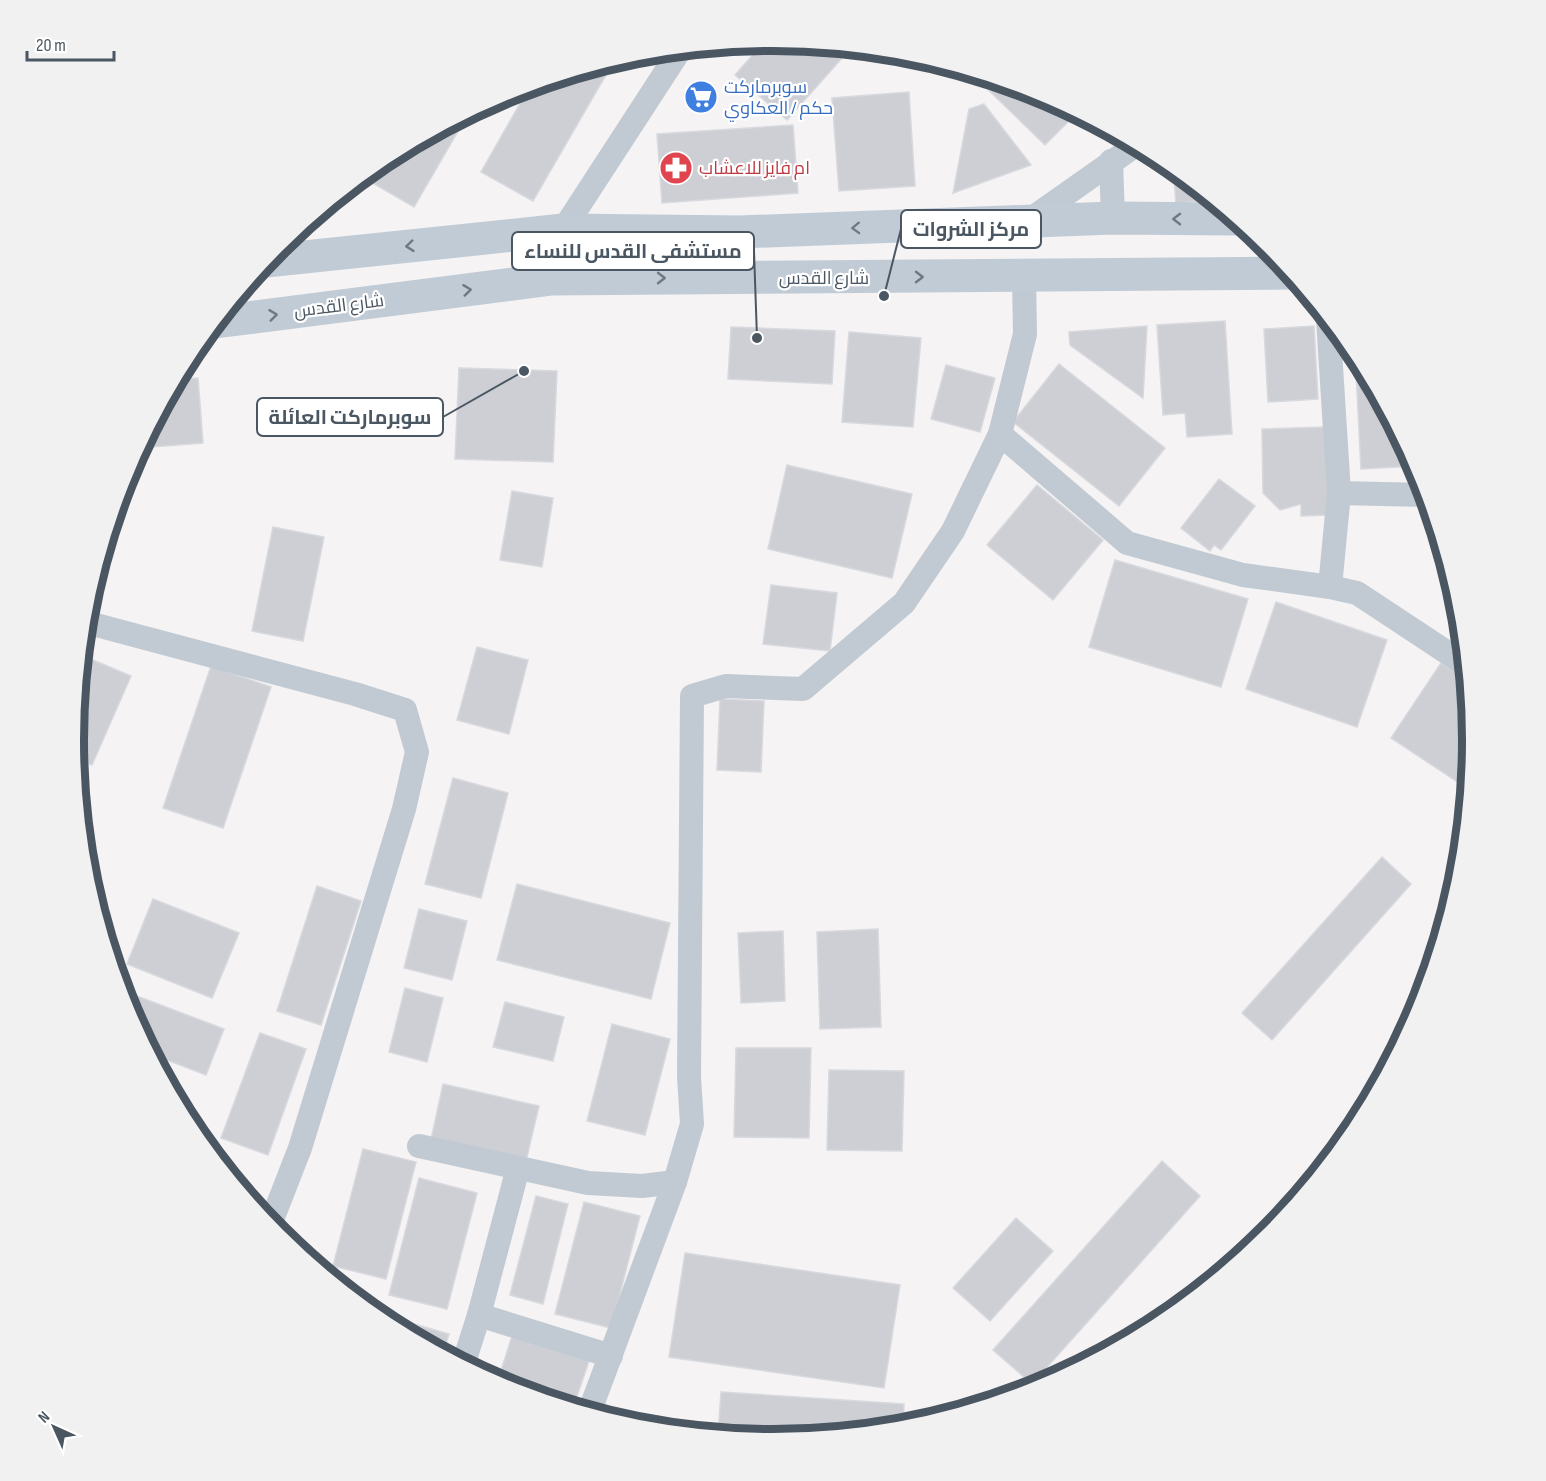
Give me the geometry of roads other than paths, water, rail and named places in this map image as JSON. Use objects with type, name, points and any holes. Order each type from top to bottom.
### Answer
[{"type":"main road","points":[[279,260],[563,230],[740,232],[1113,218],[1224,219]]},
{"type":"main road","name":"شارع القدس","points":[[226,321],[552,279],[1279,273]]},
{"type":"street","points":[[563,230],[671,59]]},
{"type":"street","points":[[1028,221],[1128,149]]},
{"type":"street","points":[[1111,161],[1113,218]]},
{"type":"street","points":[[604,231],[604,279]]},
{"type":"street","points":[[592,1406],[675,1182],[692,1124],[689,1077],[692,696],[726,686],[803,689],[904,603],[953,531],[1000,434],[1025,334],[1024,277]]},
{"type":"street","points":[[1330,335],[1340,493],[1330,587]]},
{"type":"street","points":[[1000,434],[1127,543],[1244,575],[1356,592],[1458,660]]},
{"type":"street","points":[[1340,493],[1417,495]]},
{"type":"street","points":[[94,624],[355,694],[405,710],[417,752],[405,809],[300,1148],[274,1216]]},
{"type":"street","points":[[419,1146],[588,1183],[642,1186],[675,1182]]},
{"type":"street","points":[[465,1358],[518,1168]]},
{"type":"street","points":[[479,1315],[610,1356]]},
{"type":"place","name":"سوبرماركت حكم / العكاوي","points":[[701,97]]},
{"type":"place","name":"ام فايز للاعشاب","points":[[676,168]]},
{"type":"place","name":"مركز الشروات","points":[[884,296]]},
{"type":"place","name":"مستشفى القدس للنساء","points":[[757,338]]},
{"type":"place","name":"سوبرماركت العائلة","points":[[524,371]]}]
